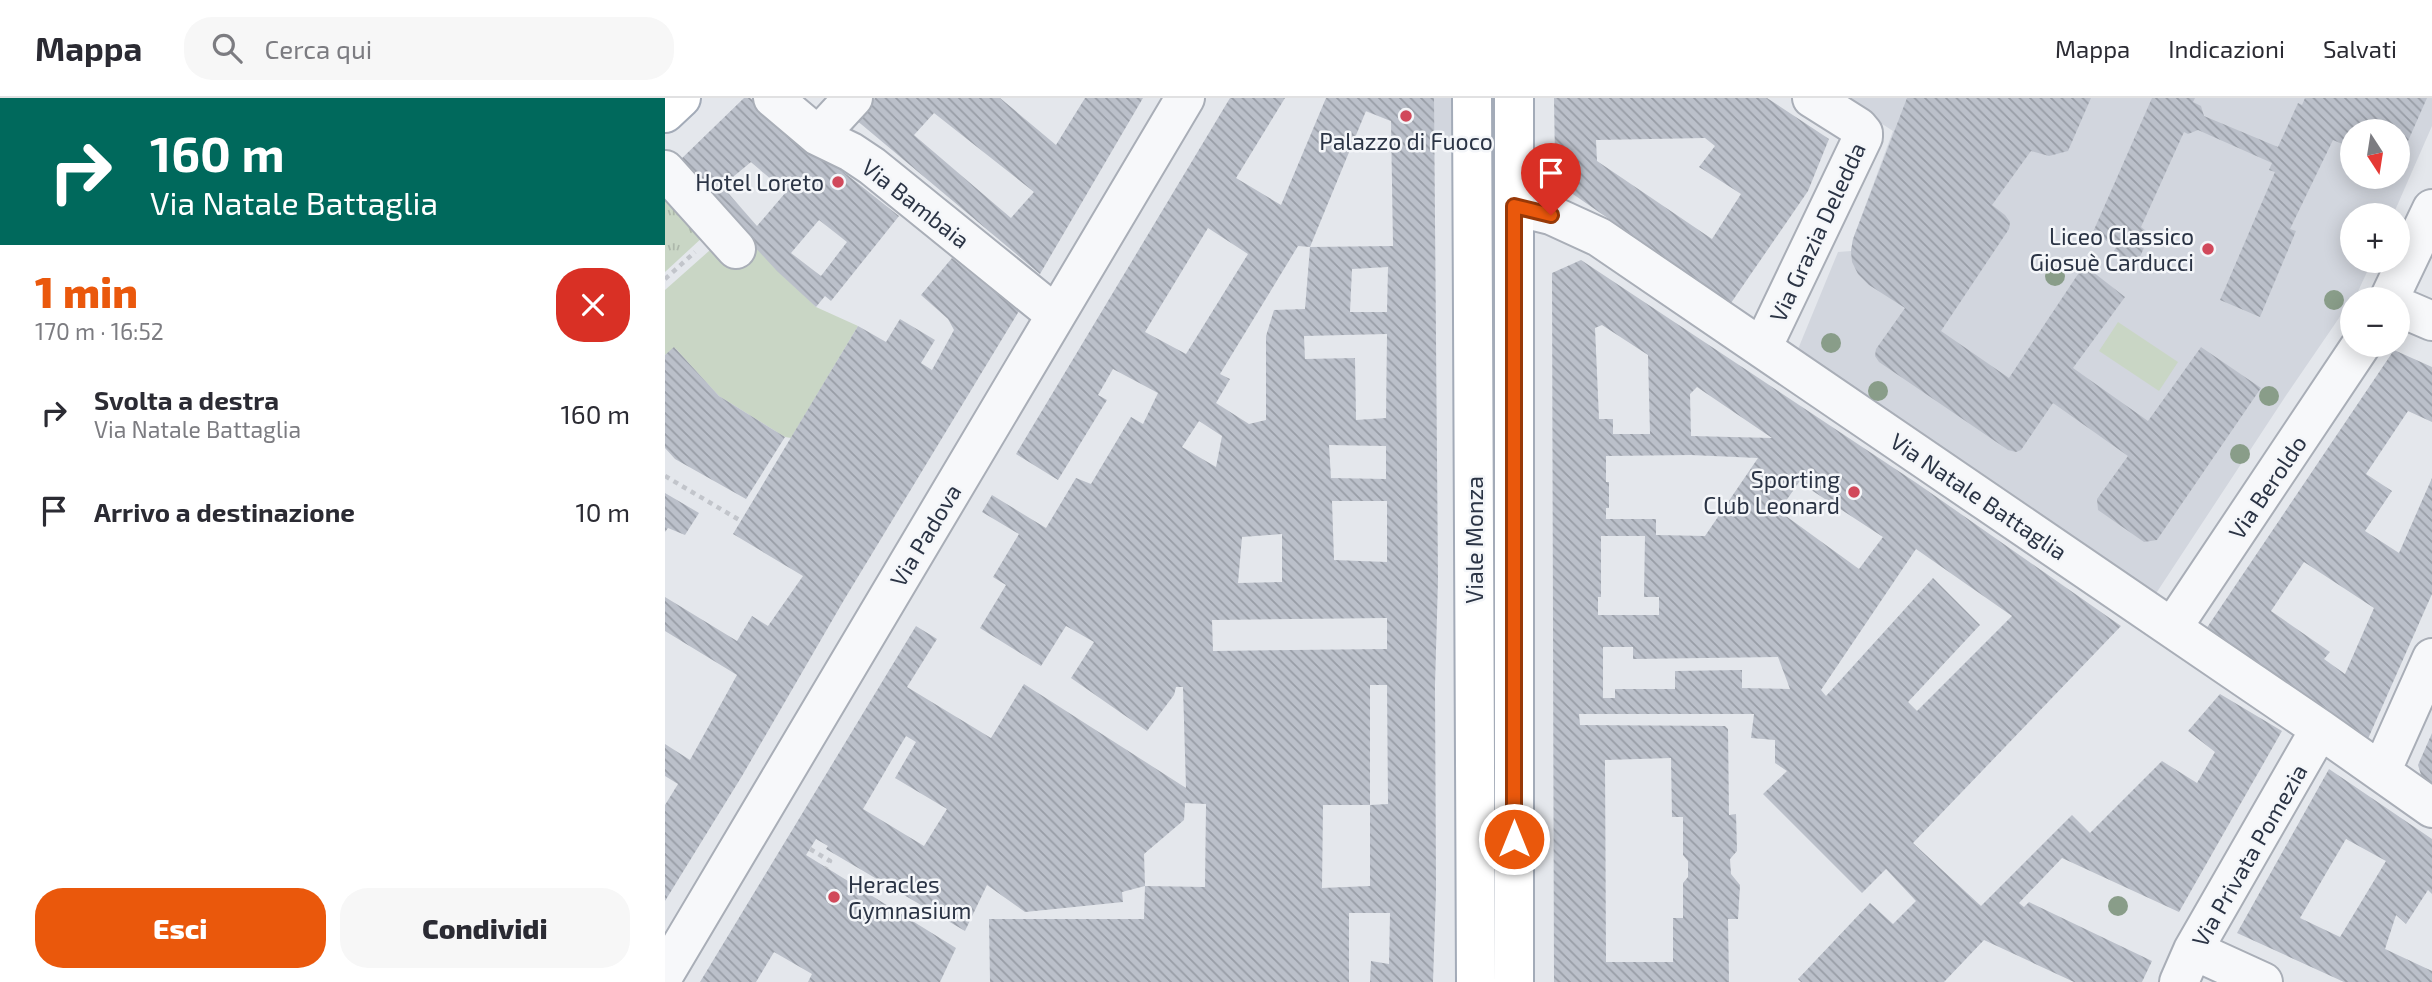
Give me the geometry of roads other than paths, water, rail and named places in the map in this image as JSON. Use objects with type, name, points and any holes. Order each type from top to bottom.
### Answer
[{"type":"main road","points":[[665,113],[681,98]]},
{"type":"main road","name":"Viale Monza","points":[[1472,98],[1476,982]]},
{"type":"main road","name":"Viale Monza","points":[[1514,98],[1514,982]]},
{"type":"street","name":"Via Bambaia","points":[[773,98],[818,136],[872,166],[1056,315]]},
{"type":"street","points":[[818,136],[853,98]]},
{"type":"street","name":"Via Padova","points":[[665,973],[1185,98]]},
{"type":"street","name":"Via Grazia Deledda","points":[[1762,348],[1863,137],[1860,129],[1812,98]]},
{"type":"street","points":[[665,170],[728,239]]},
{"type":"street","name":"Via Natale Battaglia","points":[[1514,206],[1551,215],[1599,237],[2432,808]]},
{"type":"street","points":[[2395,287],[2432,209]]},
{"type":"street","points":[[2410,312],[2432,321]]},
{"type":"street","name":"Via Beroldo","points":[[2172,628],[2353,357]]},
{"type":"street","points":[[2381,772],[2432,658]]},
{"type":"street","name":"Via Privata Pomezia","points":[[2186,966],[2320,729]]},
{"type":"street","points":[[2186,966],[2263,982]]},
{"type":"place","name":"Palazzo di Fuoco","points":[[1406,116]]},
{"type":"place","name":"Hotel Loreto","points":[[838,182]]},
{"type":"place","name":"Liceo Classico Giosuè Carducci","points":[[2208,249]]},
{"type":"place","name":"Sporting Club Leonard","points":[[1854,492]]},
{"type":"place","name":"Heracles Gymnasium","points":[[834,897]]}]
